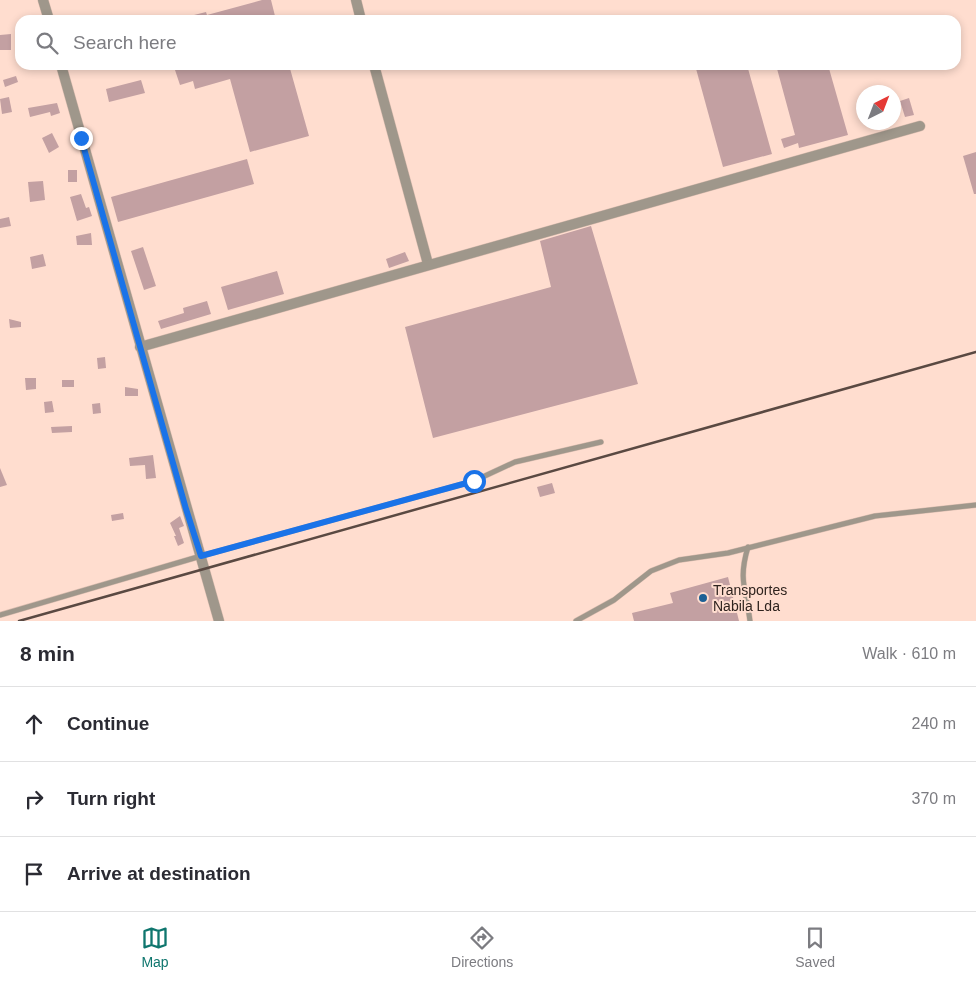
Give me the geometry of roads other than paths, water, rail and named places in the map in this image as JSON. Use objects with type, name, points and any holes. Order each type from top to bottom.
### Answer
[{"type":"street","points":[[43,0],[47,15]]},
{"type":"street","points":[[356,0],[360,15]]},
{"type":"street","points":[[62,70],[219,621]]},
{"type":"street","points":[[375,70],[428,264]]},
{"type":"street","points":[[140,347],[920,126]]},
{"type":"lane","points":[[0,616],[201,556],[474,481],[515,462],[601,442]]},
{"type":"lane","points":[[576,621],[614,600],[651,571],[679,560],[728,553],[875,516],[976,505]]},
{"type":"lane","points":[[748,547],[743,564],[742,579],[750,621]]},
{"type":"railway","points":[[19,621],[976,352]]},
{"type":"place","name":"Transportes Nabila Lda","points":[[703,598]]}]
